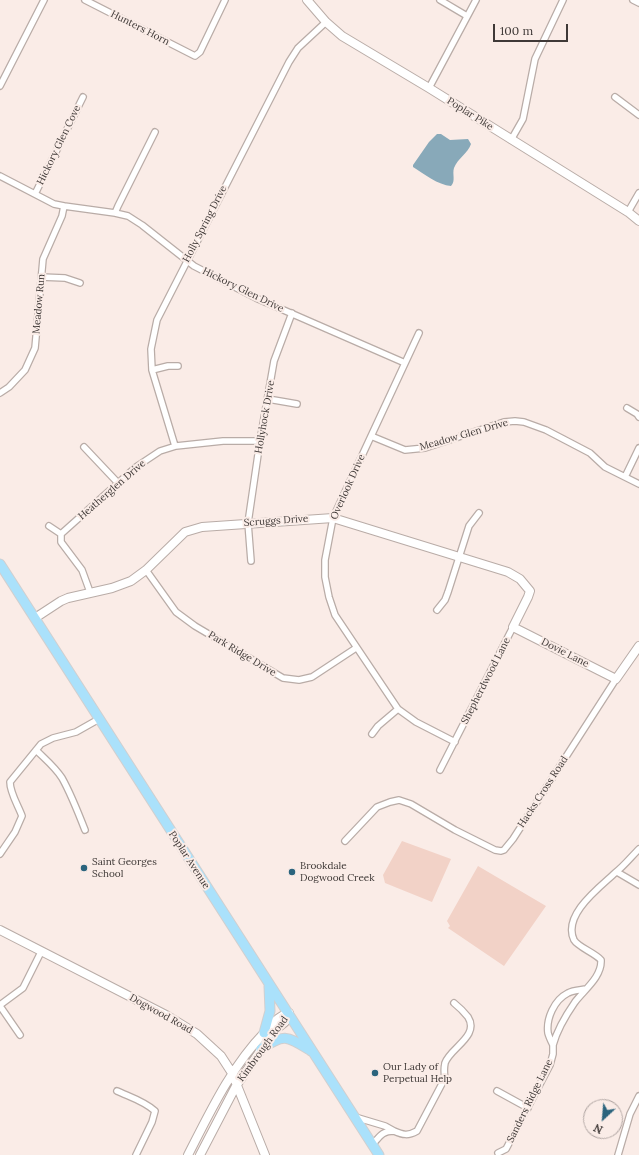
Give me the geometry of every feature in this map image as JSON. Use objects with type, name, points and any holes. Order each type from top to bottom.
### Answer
[{"type":"main road","name":"Poplar Avenue","points":[[0,564],[379,1155]]},
{"type":"main road","points":[[264,1033],[270,1011],[269,984]]},
{"type":"main road","points":[[261,1050],[281,1038],[289,1039],[312,1052]]},
{"type":"street","points":[[0,86],[44,0]]},
{"type":"street","name":"Hunters Horn","points":[[86,0],[195,56],[200,52],[225,0]]},
{"type":"street","name":"Poplar Pike","points":[[307,0],[326,22],[342,36],[429,88],[628,212],[639,221]]},
{"type":"street","points":[[440,0],[468,16]]},
{"type":"street","points":[[429,88],[476,0]]},
{"type":"street","points":[[511,140],[523,119],[535,59],[563,0]]},
{"type":"street","points":[[633,0],[639,3]]},
{"type":"street","name":"Holly Spring Drive","points":[[175,446],[152,370],[151,348],[155,324],[289,62],[298,48],[326,22]]},
{"type":"street","name":"Hickory Glen Cove","points":[[34,194],[83,97]]},
{"type":"street","points":[[615,97],[639,115]]},
{"type":"street","points":[[115,213],[155,132]]},
{"type":"street","name":"Hickory Glen Drive","points":[[0,176],[54,204],[128,216],[194,266],[246,293],[405,363]]},
{"type":"street","points":[[628,212],[639,193]]},
{"type":"street","name":"Meadow Run","points":[[0,393],[9,387],[25,370],[35,348],[43,260],[62,216],[64,206]]},
{"type":"street","points":[[41,277],[65,278],[80,282]]},
{"type":"street","name":"Hollyhock Drive","points":[[251,561],[248,523],[260,441],[274,361],[292,313]]},
{"type":"street","name":"Overlook Drive","points":[[419,333],[333,518],[325,560],[325,582],[335,615],[398,709],[416,722],[455,742]]},
{"type":"street","points":[[152,370],[168,366],[178,366]]},
{"type":"street","points":[[268,399],[297,404]]},
{"type":"street","points":[[627,408],[639,417]]},
{"type":"street","name":"Meadow Glen Drive","points":[[371,436],[405,450],[425,448],[504,422],[515,420],[546,430],[590,453],[602,465],[639,484]]},
{"type":"street","name":"Heatherglen Drive","points":[[62,534],[118,483],[148,458],[160,451],[175,446],[223,441],[260,441]]},
{"type":"street","points":[[84,447],[118,483]]},
{"type":"street","points":[[625,477],[639,448]]},
{"type":"street","points":[[437,610],[445,600],[458,556],[469,526],[478,513]]},
{"type":"street","name":"Scruggs Drive","points":[[35,618],[61,601],[90,592],[112,588],[131,581],[146,570],[185,532],[202,527],[333,518],[508,572],[520,579],[530,591]]},
{"type":"street","points":[[49,526],[62,534],[61,542],[82,570],[90,592]]},
{"type":"street","name":"Park Ridge Drive","points":[[146,570],[176,612],[196,626],[283,678],[299,680],[312,677],[356,648]]},
{"type":"street","name":"Shepherdwood Lane","points":[[440,770],[530,591]]},
{"type":"street","name":"Dovie Lane","points":[[513,627],[616,679]]},
{"type":"street","name":"Hacks Cross Road","points":[[345,841],[377,807],[395,800],[405,801],[411,804],[454,830],[491,848],[498,851],[504,850],[513,839],[616,679],[639,646]]},
{"type":"street","points":[[372,734],[378,726],[398,709]]},
{"type":"street","points":[[0,854],[15,832],[22,816],[10,789],[10,782],[41,744],[53,738],[76,732],[99,719]]},
{"type":"street","points":[[36,750],[51,764],[61,778],[85,830]]},
{"type":"street","points":[[639,849],[617,872],[639,885]]},
{"type":"street","name":"Sanders Ridge Lane","points":[[498,1153],[506,1149],[550,1065],[555,1038],[569,1012],[594,980],[601,965],[601,960],[596,955],[575,941],[572,933],[573,924],[579,909],[588,898],[617,872]]},
{"type":"street","name":"Dogwood Road","points":[[0,930],[40,952],[166,1015],[198,1034],[221,1056],[232,1073],[261,1154]]},
{"type":"street","points":[[20,1035],[0,1006],[23,988],[40,952]]},
{"type":"street","name":"Sanders Ridge Lane","points":[[553,1045],[548,1034],[548,1023],[552,1011],[558,1002],[568,993],[586,989]]},
{"type":"street","points":[[372,1144],[381,1134],[387,1131],[410,1135],[417,1131],[445,1078],[444,1068],[447,1059],[469,1033],[470,1027],[468,1018],[454,1003]]},
{"type":"street","name":"Kimbrough Road","points":[[188,1155],[215,1102],[232,1073],[264,1033],[282,1015],[289,1013]]},
{"type":"street","name":"Kimbrough Road","points":[[200,1155],[236,1086],[275,1030],[285,1022],[289,1013]]},
{"type":"street","points":[[117,1091],[139,1100],[150,1106],[155,1111],[152,1122],[136,1155]]},
{"type":"street","points":[[497,1091],[528,1108]]},
{"type":"street","points":[[618,1155],[630,1114],[639,1096]]},
{"type":"street","points":[[355,1117],[386,1126],[394,1131]]},
{"type":"shaded area","points":[[402,841],[451,859],[432,902],[385,883],[383,875]]},
{"type":"shaded area","points":[[478,866],[546,906],[504,966],[448,928],[450,926],[447,921]]},
{"type":"water","points":[[437,134],[441,134],[450,140],[468,139],[471,144],[454,168],[453,182],[451,186],[426,176],[413,167],[429,142]]},
{"type":"place","name":"Saint Georges School","points":[[84,868]]},
{"type":"place","name":"Brookdale Dogwood Creek","points":[[292,872]]},
{"type":"place","name":"Our Lady of Perpetual Help","points":[[375,1073]]}]
